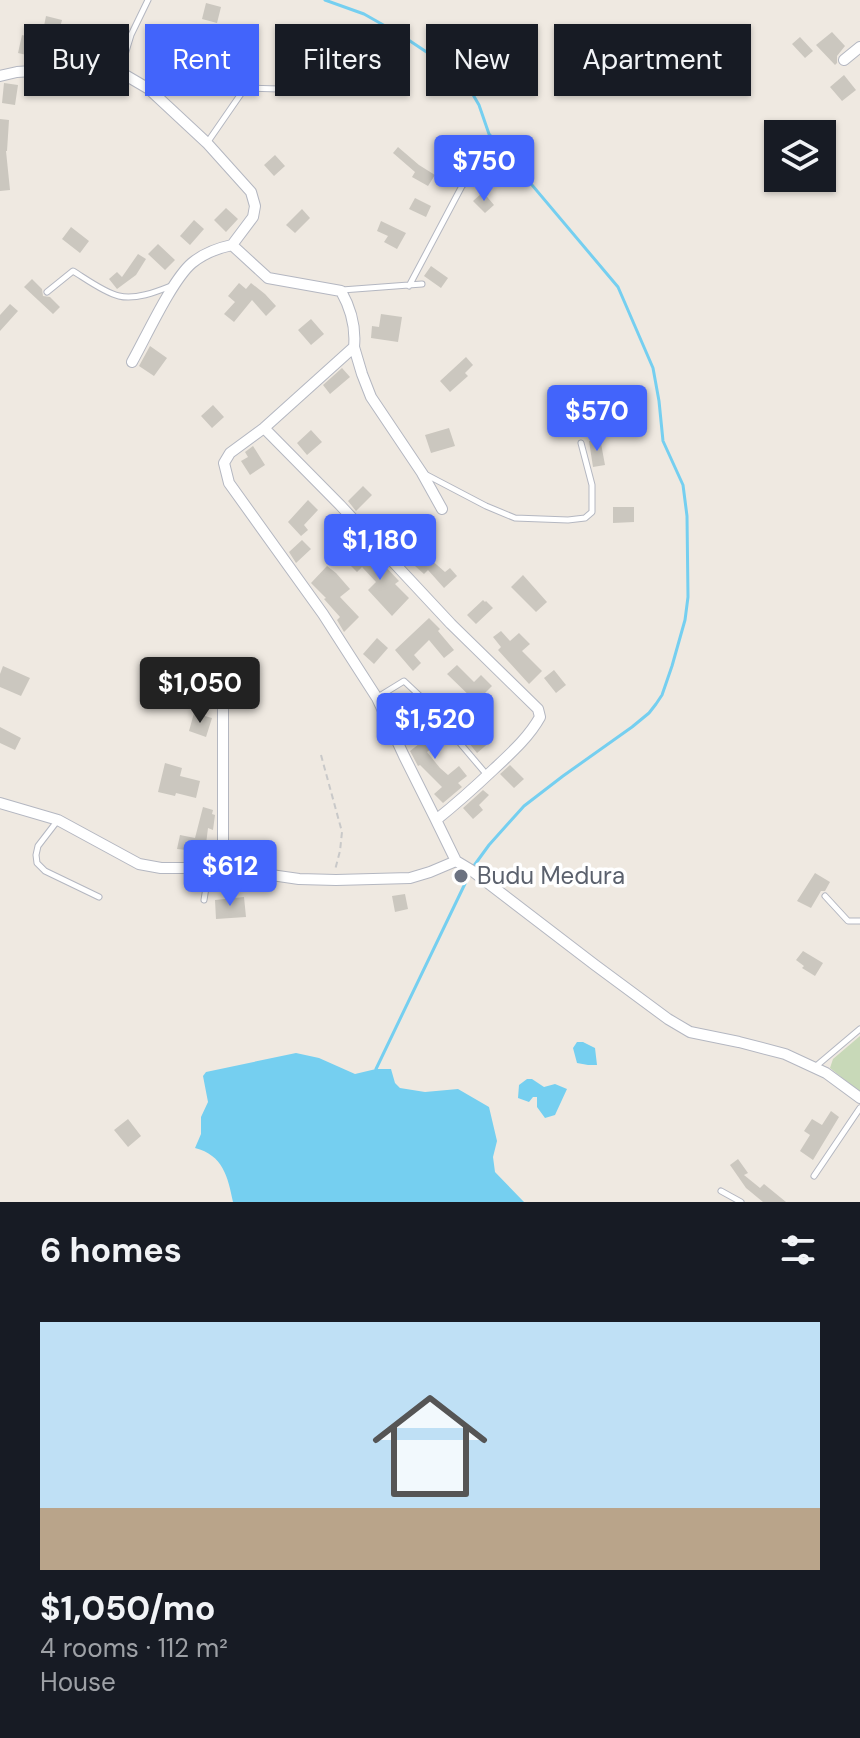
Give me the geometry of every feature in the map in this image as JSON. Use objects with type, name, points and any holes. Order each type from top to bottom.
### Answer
[{"type":"street","points":[[844,60],[860,47]]},
{"type":"street","points":[[0,76],[24,72]]},
{"type":"street","points":[[129,77],[149,89],[207,143],[251,192],[255,206],[253,217],[232,245],[217,248],[190,264],[175,284],[132,362]]},
{"type":"street","points":[[232,245],[268,278],[341,291],[349,305],[354,347],[371,397],[442,509]]},
{"type":"street","points":[[354,347],[264,428],[230,453],[224,463],[229,483],[323,614],[377,698],[456,861],[668,1019],[690,1032],[785,1054],[826,1073],[860,1098]]},
{"type":"street","points":[[264,428],[451,624],[538,709],[540,717],[535,727],[518,747],[436,820]]},
{"type":"street","points":[[223,868],[223,693],[229,682],[239,676],[240,667]]},
{"type":"street","points":[[0,803],[58,820],[139,864],[161,868],[223,868],[299,879],[410,878],[456,861]]},
{"type":"lane","points":[[129,42],[148,0]]},
{"type":"lane","points":[[207,143],[245,88],[275,89]]},
{"type":"lane","points":[[409,286],[462,186],[495,156]]},
{"type":"lane","points":[[47,292],[73,271],[118,296],[130,297],[160,291],[175,284]]},
{"type":"lane","points":[[341,291],[422,284]]},
{"type":"lane","points":[[422,473],[515,518],[585,518],[592,512],[592,485],[581,443]]},
{"type":"lane","points":[[377,698],[404,681],[487,775]]},
{"type":"lane","points":[[58,820],[38,846],[37,863],[45,871],[99,897]]},
{"type":"lane","points":[[204,900],[209,868]]},
{"type":"lane","points":[[825,896],[848,921],[860,921]]},
{"type":"lane","points":[[814,1067],[860,1029]]},
{"type":"lane","points":[[814,1176],[860,1108]]},
{"type":"lane","points":[[721,1191],[741,1202]]},
{"type":"path","points":[[321,755],[342,832],[332,879]]},
{"type":"green space","points":[[860,1036],[860,1092],[830,1068],[833,1059]]},
{"type":"water","points":[[577,1042],[595,1048],[597,1065],[577,1063],[573,1048]]},
{"type":"water","points":[[296,1053],[319,1058],[355,1074],[391,1069],[400,1088],[425,1092],[458,1089],[489,1107],[497,1141],[493,1157],[495,1172],[524,1202],[233,1202],[223,1168],[212,1156],[195,1148],[201,1134],[201,1117],[208,1102],[203,1076],[206,1072]]},
{"type":"water","points":[[527,1079],[544,1087],[555,1084],[567,1089],[555,1115],[545,1118],[537,1107],[537,1097],[529,1102],[518,1098],[519,1085]]},
{"type":"building","points":[[206,3],[221,7],[217,23],[202,19]]},
{"type":"building","points":[[46,16],[62,20],[61,24],[44,24]]},
{"type":"building","points":[[832,32],[845,46],[837,56],[835,65],[816,45]]},
{"type":"building","points":[[22,35],[24,35],[24,54],[18,53]]},
{"type":"building","points":[[800,37],[813,51],[805,58],[792,44]]},
{"type":"building","points":[[844,75],[856,90],[842,101],[830,87]]},
{"type":"building","points":[[4,83],[18,85],[15,105],[2,103]]},
{"type":"building","points":[[0,119],[9,120],[7,151],[0,151]]},
{"type":"building","points":[[398,147],[435,175],[428,186],[412,177],[415,172],[393,153]]},
{"type":"building","points":[[0,151],[6,151],[10,190],[0,191]]},
{"type":"building","points":[[275,155],[285,166],[274,176],[264,165]]},
{"type":"building","points":[[483,192],[494,205],[485,213],[473,201]]},
{"type":"building","points":[[415,198],[431,206],[426,217],[409,209]]},
{"type":"building","points":[[226,208],[238,219],[226,232],[214,220]]},
{"type":"building","points":[[302,209],[310,218],[295,233],[286,225]]},
{"type":"building","points":[[194,220],[204,229],[190,245],[180,236]]},
{"type":"building","points":[[381,221],[406,233],[397,249],[384,242],[388,236],[377,231]]},
{"type":"building","points":[[71,227],[89,241],[80,253],[62,239]]},
{"type":"building","points":[[158,244],[175,260],[165,270],[148,254]]},
{"type":"building","points":[[138,254],[146,259],[136,275],[117,289],[109,279],[117,272],[122,277]]},
{"type":"building","points":[[431,266],[448,278],[441,288],[424,276]]},
{"type":"building","points":[[32,279],[42,289],[43,296],[50,297],[60,307],[53,314],[24,287]]},
{"type":"building","points":[[239,283],[246,289],[251,283],[276,306],[266,316],[252,300],[234,322],[224,314],[235,302],[228,296]]},
{"type":"building","points":[[10,304],[18,311],[0,331],[0,315]]},
{"type":"building","points":[[381,314],[402,317],[398,342],[371,338],[372,326],[379,327]]},
{"type":"building","points":[[311,319],[324,334],[311,345],[298,330]]},
{"type":"building","points":[[150,346],[167,358],[154,376],[139,366]]},
{"type":"building","points":[[466,357],[473,365],[465,373],[468,376],[450,392],[440,381]]},
{"type":"building","points":[[342,368],[350,377],[330,394],[323,385]]},
{"type":"building","points":[[581,389],[585,407],[568,411],[564,393]]},
{"type":"building","points":[[213,405],[224,417],[212,428],[201,416]]},
{"type":"building","points":[[449,428],[455,446],[431,453],[425,435]]},
{"type":"building","points":[[311,430],[322,442],[307,455],[297,443]]},
{"type":"building","points":[[600,438],[605,465],[593,467],[589,441]]},
{"type":"building","points":[[253,446],[265,465],[250,475],[241,461],[248,457],[245,452]]},
{"type":"building","points":[[363,486],[372,495],[356,511],[348,501]]},
{"type":"building","points":[[308,500],[318,510],[304,525],[308,530],[301,536],[288,522]]},
{"type":"building","points":[[613,507],[634,507],[634,522],[613,523]]},
{"type":"building","points":[[397,514],[416,534],[420,531],[427,539],[419,546],[421,551],[445,572],[450,568],[457,576],[444,588],[428,570],[424,574],[415,566],[398,545],[402,542],[386,523]]},
{"type":"building","points":[[337,527],[347,536],[335,550],[325,541]]},
{"type":"building","points":[[302,540],[311,549],[296,563],[289,552]]},
{"type":"building","points":[[361,548],[382,567],[384,565],[399,581],[395,584],[409,598],[392,616],[368,590],[376,582],[362,567],[357,572],[347,562]]},
{"type":"building","points":[[327,566],[350,589],[340,597],[359,617],[344,632],[337,620],[340,617],[311,583]]},
{"type":"building","points":[[523,575],[547,602],[536,612],[511,587]]},
{"type":"building","points":[[483,600],[493,608],[476,624],[467,615]]},
{"type":"building","points":[[429,618],[454,650],[444,658],[429,640],[414,655],[421,663],[413,671],[395,650]]},
{"type":"building","points":[[501,631],[510,641],[519,633],[530,644],[522,651],[542,671],[529,684],[498,650],[501,647],[493,637]]},
{"type":"building","points":[[377,638],[388,648],[374,664],[363,654]]},
{"type":"building","points":[[457,665],[474,682],[481,675],[492,686],[476,702],[447,674]]},
{"type":"building","points":[[3,666],[30,678],[21,696],[0,687]]},
{"type":"building","points":[[554,670],[566,685],[556,693],[544,678]]},
{"type":"building","points":[[453,705],[479,736],[483,732],[491,741],[477,753],[444,712]]},
{"type":"building","points":[[194,713],[212,718],[206,737],[189,731]]},
{"type":"building","points":[[428,717],[441,741],[427,752],[448,775],[459,766],[467,776],[458,783],[462,787],[443,803],[434,794],[442,787],[418,766],[410,751],[419,744],[412,729]]},
{"type":"building","points":[[0,727],[21,738],[15,750],[0,743]]},
{"type":"building","points":[[165,763],[182,768],[180,776],[200,781],[196,798],[158,792]]},
{"type":"building","points":[[510,765],[524,779],[514,788],[500,774]]},
{"type":"building","points":[[483,790],[489,795],[479,805],[483,810],[473,819],[463,808]]},
{"type":"building","points":[[203,807],[213,810],[212,814],[215,815],[213,830],[208,828],[205,852],[177,849],[180,835],[195,838]]},
{"type":"building","points":[[815,873],[830,882],[811,908],[797,901]]},
{"type":"building","points":[[405,894],[408,909],[395,912],[392,896]]},
{"type":"building","points":[[244,897],[246,917],[216,919],[215,900]]},
{"type":"building","points":[[803,951],[823,963],[815,976],[796,960]]},
{"type":"building","points":[[831,1111],[839,1117],[813,1160],[800,1151],[810,1135],[804,1131],[812,1119],[822,1125]]},
{"type":"building","points":[[128,1119],[141,1136],[128,1147],[114,1130]]},
{"type":"building","points":[[738,1159],[748,1173],[744,1175],[760,1188],[764,1184],[786,1202],[763,1202],[746,1188],[730,1165]]},
{"type":"waterway","points":[[325,0],[364,14],[401,35],[465,81],[479,105],[489,134],[618,287],[653,368],[663,441],[683,485],[687,516],[688,597],[685,620],[662,695],[649,713],[632,727],[524,806],[489,845],[473,867],[376,1069]]},
{"type":"place","name":"Budu Medura","points":[[461,876]]}]
